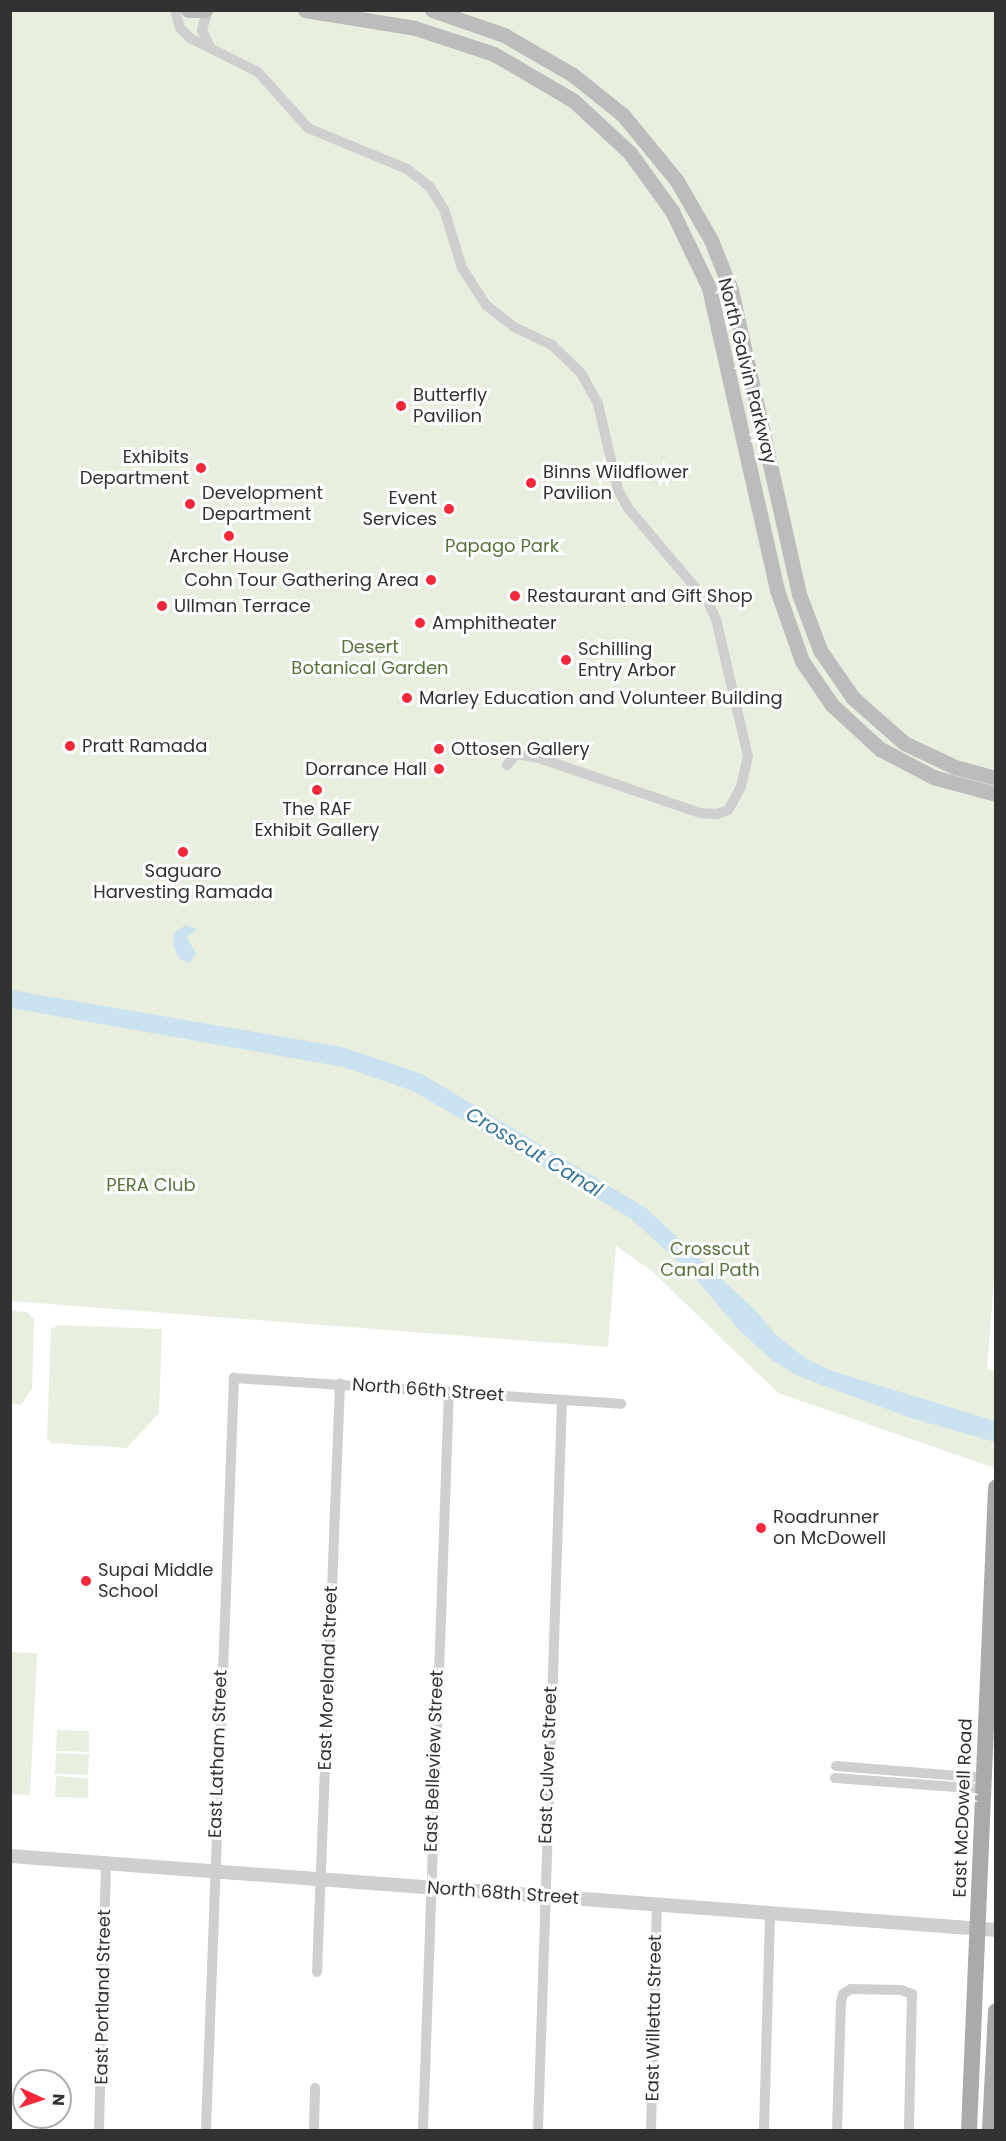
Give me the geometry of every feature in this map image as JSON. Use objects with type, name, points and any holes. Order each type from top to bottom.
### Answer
[{"type":"main road","points":[[188,10],[207,10]]},
{"type":"main road","name":"North Galvin Parkway","points":[[305,10],[415,28],[494,54],[574,101],[630,153],[672,211],[709,288],[777,591],[802,661],[832,705],[880,749],[933,777],[996,794]]},
{"type":"main road","name":"North Galvin Parkway","points":[[432,10],[504,36],[573,75],[623,115],[673,175],[704,226],[731,290],[799,594],[820,650],[853,698],[904,743],[938,760],[996,778]]},
{"type":"main road","name":"East McDowell Road","points":[[969,2129],[983,1784],[990,1755],[996,1488]]},
{"type":"main road","points":[[969,2129],[990,2130],[996,2011]]},
{"type":"street","points":[[175,10],[185,33],[258,72],[297,117],[317,134],[407,169],[430,188],[444,209],[466,276],[486,305],[514,327],[565,354],[591,388],[618,490],[648,532],[693,582],[716,619],[748,756],[738,794],[728,810],[717,814],[700,813],[540,758],[516,754],[507,765]]},
{"type":"street","points":[[207,10],[202,30],[210,46]]},
{"type":"street","name":"North 66th Street","points":[[234,1378],[340,1383],[621,1404]]},
{"type":"street","name":"East Latham Street","points":[[206,2130],[234,1378]]},
{"type":"street","name":"East Moreland Street","points":[[317,1972],[340,1383]]},
{"type":"street","name":"East Belleview Street","points":[[423,2130],[429,1887],[449,1391]]},
{"type":"street","name":"East Culver Street","points":[[538,2130],[543,1896],[562,1400]]},
{"type":"street","points":[[836,1766],[983,1784]]},
{"type":"street","points":[[835,1778],[983,1784]]},
{"type":"street","name":"North 68th Street","points":[[10,1856],[996,1930]]},
{"type":"street","name":"East Portland Street","points":[[99,2130],[106,1863]]},
{"type":"street","name":"East Willetta Street","points":[[651,2130],[657,1905]]},
{"type":"street","points":[[764,2130],[770,1913]]},
{"type":"street","points":[[837,2130],[843,1994],[851,1989],[901,1990],[912,1994],[909,2130]]},
{"type":"street","points":[[314,2130],[315,2088]]},
{"type":"green space","name":"Papago Park","points":[[11,11],[995,11],[996,1256],[987,1369],[995,1371],[995,1468],[778,1393],[652,1271],[616,1246],[608,1347],[11,1301]]},
{"type":"green space","points":[[10,1311],[27,1312],[34,1319],[32,1389],[21,1405],[11,1403]]},
{"type":"green space","points":[[59,1325],[162,1329],[159,1413],[127,1448],[51,1443],[47,1438],[51,1329]]},
{"type":"green space","points":[[11,1652],[37,1653],[30,1795],[11,1794]]},
{"type":"green space","points":[[57,1730],[89,1731],[89,1752],[56,1751]]},
{"type":"green space","points":[[56,1753],[89,1754],[88,1775],[55,1774]]},
{"type":"green space","points":[[56,1776],[88,1778],[88,1798],[55,1797]]},
{"type":"water","points":[[186,925],[197,929],[187,937],[196,954],[189,963],[179,959],[173,944],[175,932]]},
{"type":"water","name":"Crosscut Canal","points":[[11,990],[342,1047],[422,1074],[646,1208],[757,1312],[776,1335],[805,1358],[832,1371],[995,1421],[995,1442],[911,1418],[798,1376],[772,1360],[738,1329],[692,1274],[630,1218],[413,1091],[343,1067],[11,1008]]},
{"type":"place","name":"Butterfly Pavilion","points":[[401,406]]},
{"type":"place","name":"Exhibits Department","points":[[201,468]]},
{"type":"place","name":"Binns Wildflower Pavilion","points":[[531,483]]},
{"type":"place","name":"Development Department","points":[[190,504]]},
{"type":"place","name":"Event Services","points":[[449,509]]},
{"type":"place","name":"Archer House","points":[[229,536]]},
{"type":"place","name":"Cohn Tour Gathering Area","points":[[431,580]]},
{"type":"place","name":"Restaurant and Gift Shop","points":[[515,596]]},
{"type":"place","name":"Ullman Terrace","points":[[162,606]]},
{"type":"place","name":"Amphitheater","points":[[420,623]]},
{"type":"place","name":"Schilling Entry Arbor","points":[[566,660]]},
{"type":"place","name":"Marley Education and Volunteer Building","points":[[407,698]]},
{"type":"place","name":"Pratt Ramada","points":[[70,746]]},
{"type":"place","name":"Ottosen Gallery","points":[[439,749]]},
{"type":"place","name":"Dorrance Hall","points":[[439,769]]},
{"type":"place","name":"The RAF Exhibit Gallery","points":[[317,790]]},
{"type":"place","name":"Saguaro Harvesting Ramada","points":[[183,852]]},
{"type":"place","name":"Roadrunner on McDowell","points":[[761,1528]]},
{"type":"place","name":"Supai Middle School","points":[[86,1581]]},
{"type":"park label","name":"Desert Botanical Garden","points":[[370,658]]},
{"type":"park label","name":"PERA Club","points":[[151,1185]]},
{"type":"park label","name":"Crosscut Canal Path","points":[[710,1260]]}]
